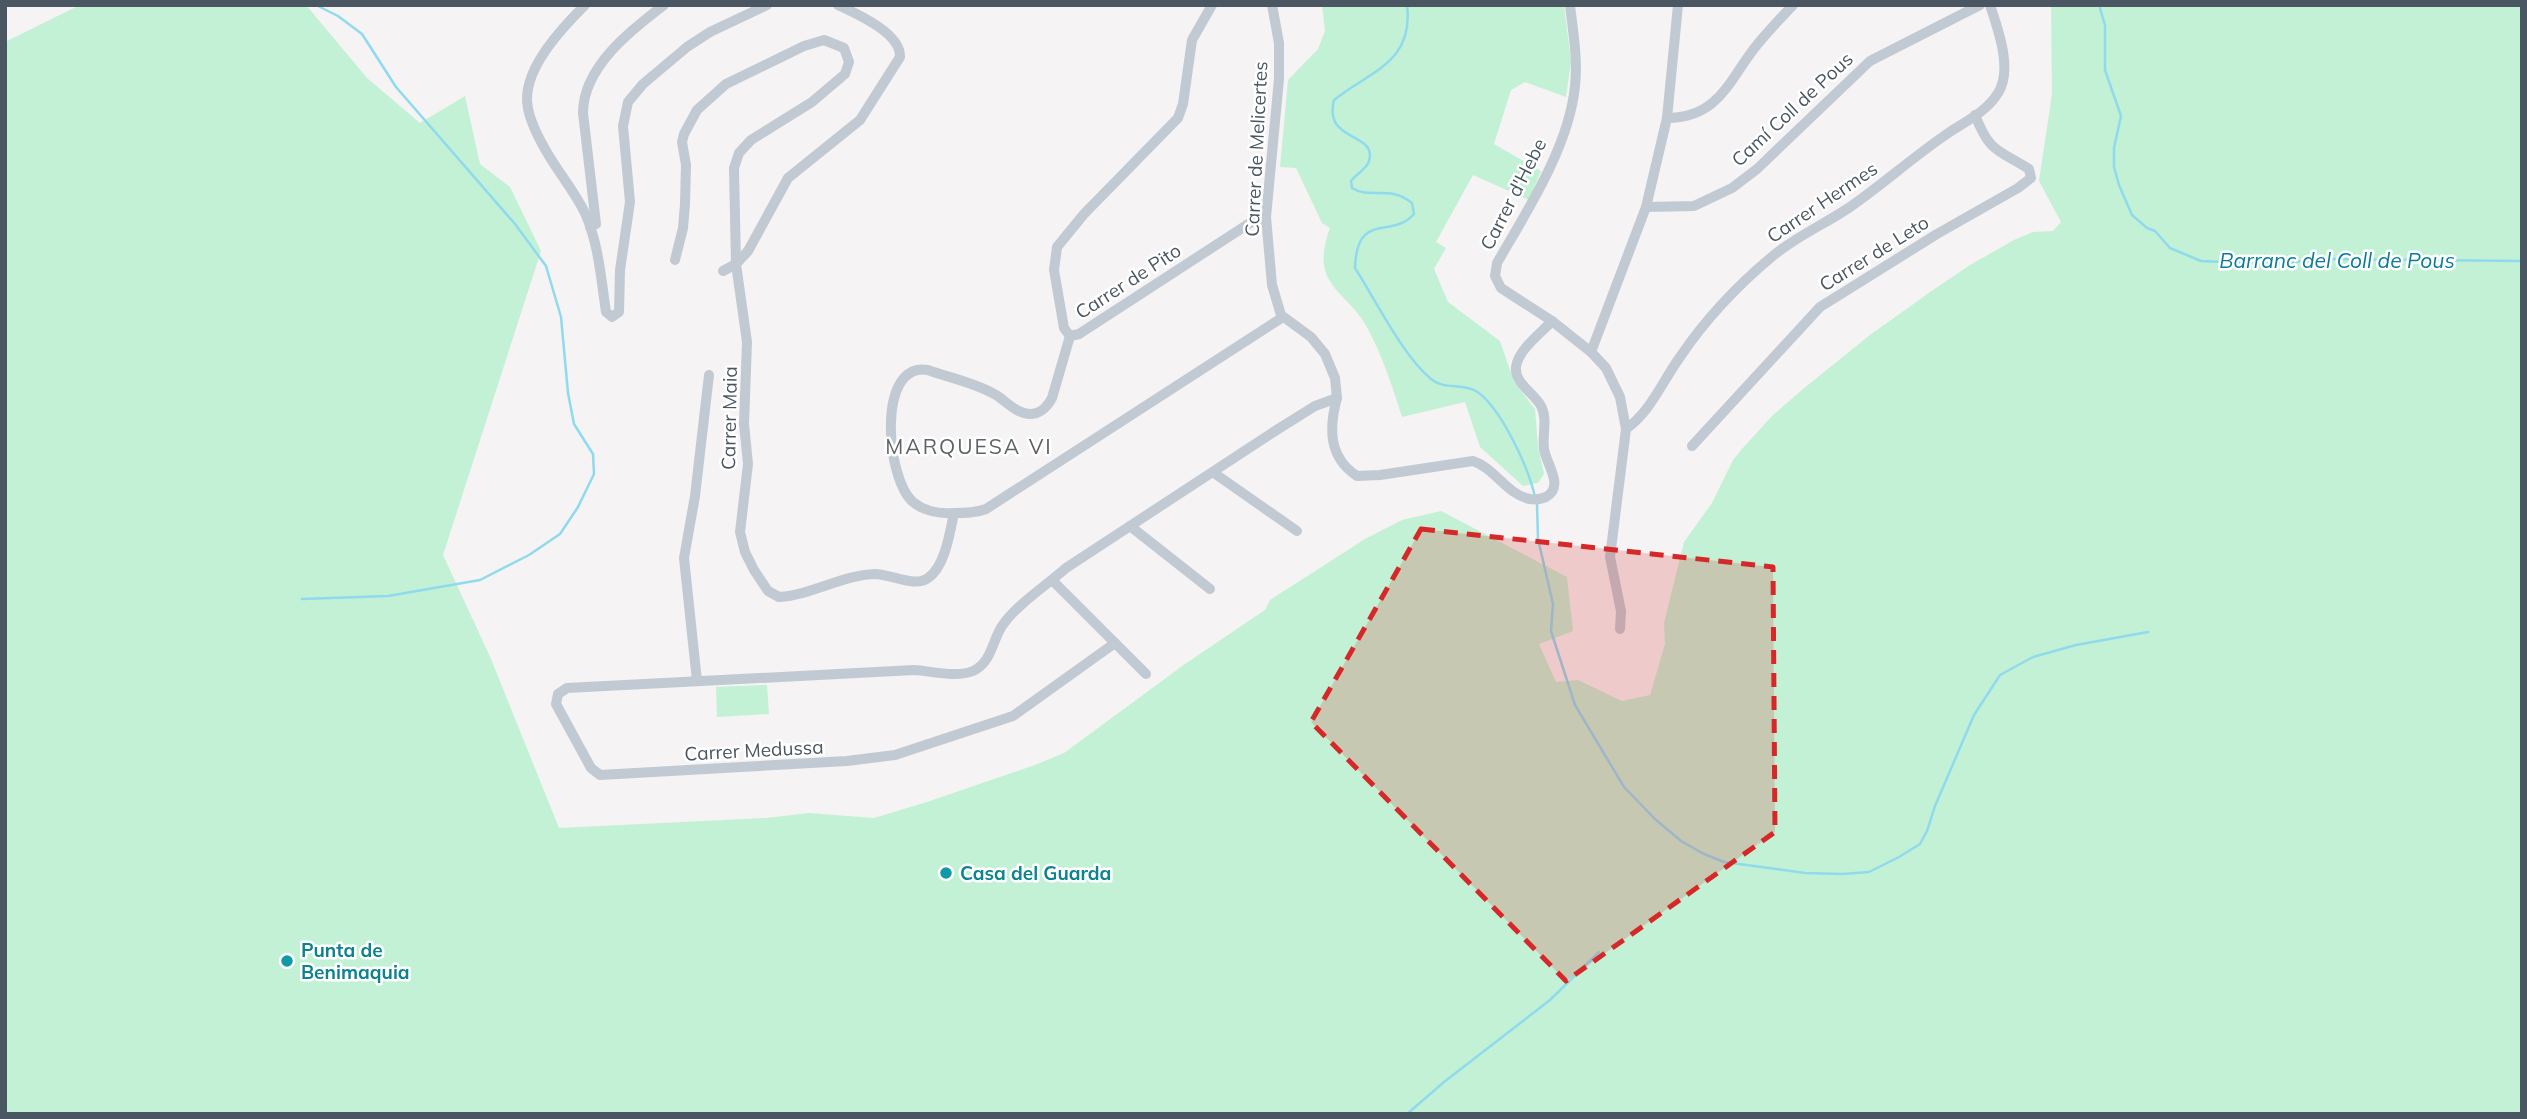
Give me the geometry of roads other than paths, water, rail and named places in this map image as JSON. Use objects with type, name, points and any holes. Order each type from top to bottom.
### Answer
[{"type":"street","points":[[585,5],[541,58],[531,79],[527,99],[537,135],[580,204],[590,227],[597,250],[606,312],[612,317],[619,312],[620,270],[629,202],[623,126],[625,108],[642,84],[698,39],[767,5]]},
{"type":"street","points":[[590,227],[596,224],[597,219],[592,197],[583,113],[584,99],[595,74],[614,49],[664,5]]},
{"type":"street","points":[[723,271],[736,264],[748,251],[788,178],[860,120],[900,57],[898,45],[884,32],[838,5]]},
{"type":"street","points":[[1070,336],[1065,328],[1054,270],[1057,247],[1084,214],[1178,118],[1183,104],[1192,40],[1212,5]]},
{"type":"street","name":"Carrer de Melicertes","points":[[1272,5],[1279,43],[1279,79],[1266,217],[1272,285],[1276,305],[1283,317]]},
{"type":"street","name":"Carrer d'Hebe","points":[[1570,5],[1576,60],[1575,87],[1569,116],[1545,177],[1497,263],[1495,272],[1496,281],[1501,288],[1552,321],[1591,352]]},
{"type":"street","points":[[1619,629],[1621,611],[1610,556],[1626,429],[1623,407],[1616,387],[1606,369],[1591,352],[1646,207],[1667,118],[1678,5]]},
{"type":"street","points":[[1667,118],[1687,115],[1720,98],[1752,51],[1793,5]]},
{"type":"street","name":"Camí Coll de Pous","points":[[1646,207],[1694,206],[1732,188],[1757,169],[1870,61],[1980,5]]},
{"type":"street","name":"Carrer Hermes","points":[[1626,429],[1643,414],[1689,345],[1766,262],[1797,238],[1852,205],[1994,99],[2001,89],[2003,48],[1990,5]]},
{"type":"street","points":[[675,260],[683,229],[685,204],[686,166],[682,142],[697,110],[726,84],[780,56],[814,42],[824,40],[835,43],[848,55],[845,74],[811,102],[751,140],[739,153],[734,168],[736,264]]},
{"type":"street","name":"Carrer de Leto","points":[[1692,446],[1820,307],[1937,234],[2018,188],[2031,177],[2029,169],[1996,152],[1990,146],[1975,115]]},
{"type":"street","name":"Carrer de Pito","points":[[954,513],[940,513],[919,506],[908,497],[898,480],[891,441],[893,401],[898,386],[907,376],[923,369],[986,390],[1020,412],[1036,413],[1046,407],[1052,398],[1070,336],[1079,334],[1253,221],[1266,217]]},
{"type":"street","name":"Carrer Maia","points":[[736,264],[747,342],[744,417],[748,464],[740,532],[748,559],[768,591],[775,596],[784,597],[868,575],[890,575],[917,582],[925,581],[940,562],[954,513]]},
{"type":"street","points":[[954,513],[981,511],[991,506],[1283,317],[1311,337],[1325,354],[1335,378],[1336,398],[1331,436],[1341,460],[1357,475],[1380,475],[1472,461],[1485,467],[1520,495],[1541,499],[1552,493],[1555,481],[1545,453],[1544,416],[1542,407],[1519,379],[1516,369],[1520,356],[1552,321]]},
{"type":"street","points":[[696,681],[684,558],[695,496],[709,375]]},
{"type":"street","name":"Carrer Medussa","points":[[1115,643],[1013,716],[895,755],[866,760],[600,775],[591,768],[555,701],[558,694],[567,688],[914,670],[967,673],[983,663],[1004,624],[1082,556],[1275,431],[1336,398]]},
{"type":"street","points":[[1214,473],[1297,531]]},
{"type":"street","points":[[1130,526],[1210,589]]},
{"type":"street","points":[[1052,580],[1146,674]]},
{"type":"waterway","points":[[302,599],[388,596],[480,580],[529,555],[560,534],[578,507],[594,474],[593,454],[574,424],[568,393],[561,317],[546,266],[515,224],[396,87],[362,34],[338,16],[316,5]]},
{"type":"waterway","points":[[1407,5],[1404,40],[1396,53],[1387,63],[1334,100],[1333,114],[1336,124],[1366,145],[1370,152],[1368,164],[1351,181],[1352,188],[1366,193],[1388,193],[1404,197],[1412,203],[1414,214],[1395,225],[1368,232],[1357,250],[1355,268],[1400,342],[1421,369],[1436,382],[1476,391],[1495,410],[1520,455],[1535,497]]},
{"type":"waterway","name":"Barranc del Coll de Pous","points":[[2099,5],[2105,25],[2105,70],[2121,116],[2114,148],[2114,167],[2119,185],[2132,215],[2147,228],[2155,231],[2170,248],[2201,261],[2271,264],[2328,259],[2522,261]]},
{"type":"waterway","points":[[1537,504],[1538,539],[1553,604],[1551,631],[1575,705],[1624,787],[1681,841],[1724,862],[1805,873],[1842,874],[1869,872],[1899,857],[1920,844],[1974,715],[2000,675],[2033,657],[2076,645],[2148,632]]},
{"type":"waterway","points":[[1407,1114],[1550,1000],[1599,952]]},
{"type":"place","name":"Casa del Guarda","points":[[946,873]]},
{"type":"place","name":"Punta de Benimaquia","points":[[287,961]]},
{"type":"district","name":"MARQUESA VI","points":[[969,447]]}]
